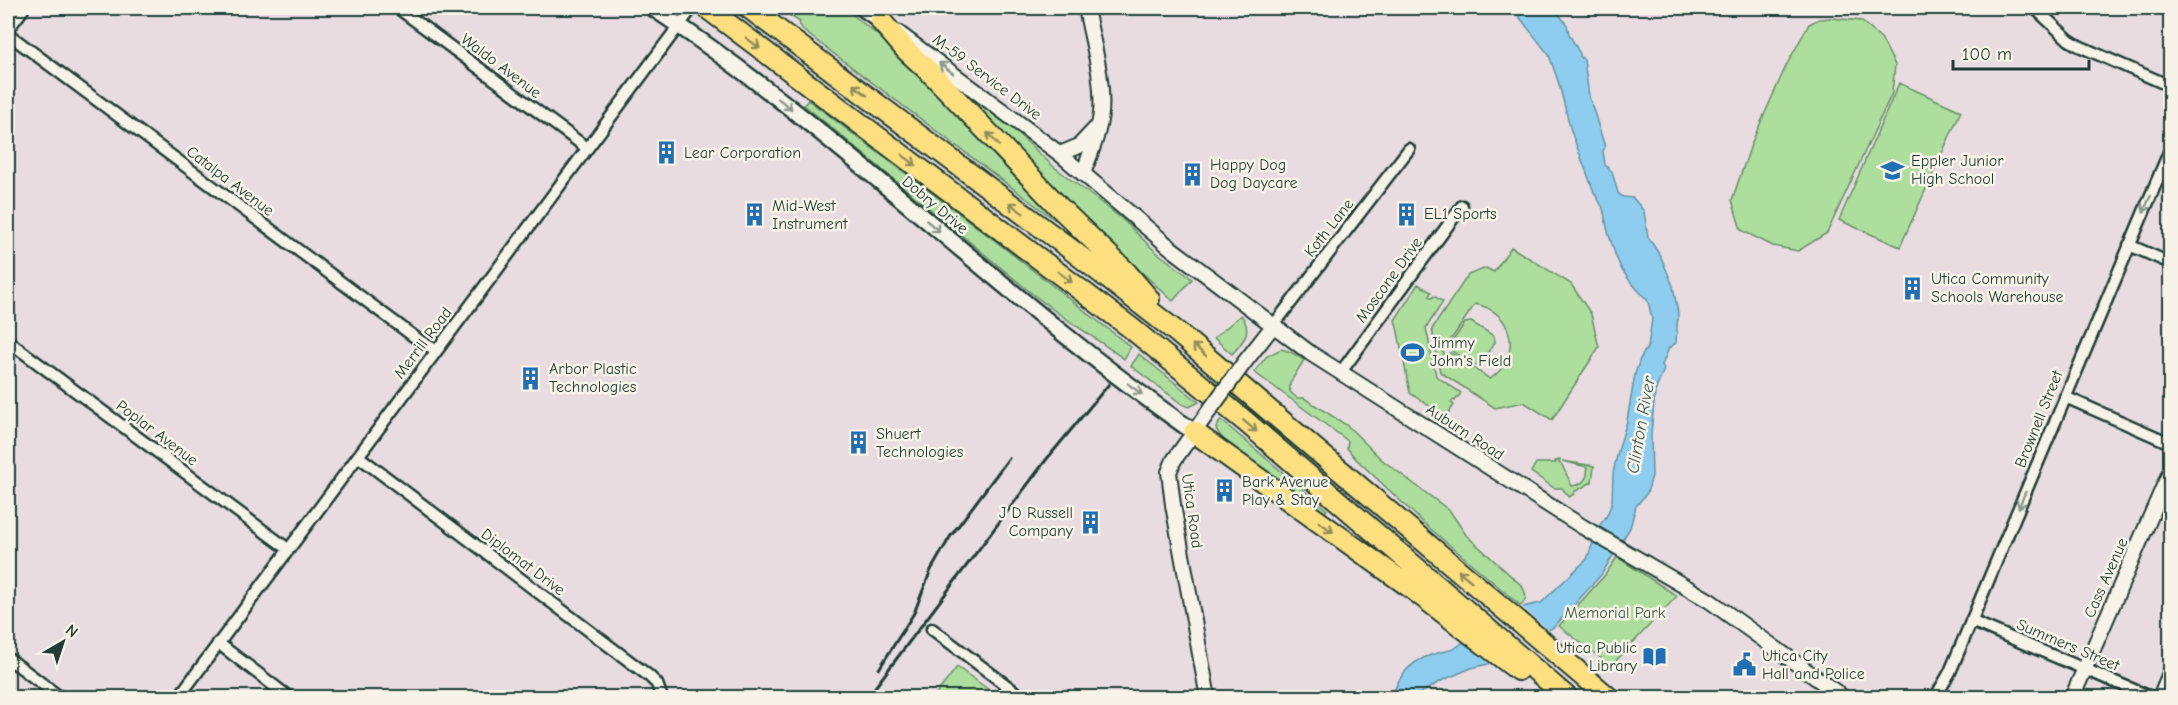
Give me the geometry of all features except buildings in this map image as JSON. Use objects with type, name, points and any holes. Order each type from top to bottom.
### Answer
[{"type":"highway","points":[[749,8],[1069,248],[1178,333],[1609,698]]},
{"type":"highway","points":[[696,9],[1131,328],[1238,416],[1557,698]]},
{"type":"highway","points":[[880,21],[1059,207],[1126,272],[1178,333]]},
{"type":"highway","points":[[1194,432],[1414,590],[1479,631]]},
{"type":"highway","points":[[1508,655],[1568,698]]},
{"type":"main road","points":[[8,25],[21,8]]},
{"type":"main road","name":"Dobry Drive","points":[[653,8],[766,89],[1034,310],[1194,432]]},
{"type":"main road","name":"M-59 Service Drive","points":[[863,8],[880,21]]},
{"type":"street","name":"Waldo Avenue","points":[[398,8],[587,148]]},
{"type":"street","points":[[1083,174],[1101,112],[1101,89],[1086,8]]},
{"type":"street","points":[[2034,8],[2069,40],[2079,46],[2170,86]]},
{"type":"street","name":"Merrill Road","points":[[178,698],[679,25],[696,9]]},
{"type":"street","name":"M-59 Service Drive","points":[[880,21],[912,42],[1060,154]]},
{"type":"street","name":"Catalpa Avenue","points":[[8,34],[436,350]]},
{"type":"street","points":[[1060,154],[1079,146],[1098,126]]},
{"type":"street","name":"Koth Lane","points":[[1273,326],[1409,149]]},
{"type":"street","name":"Brownell Street","points":[[1935,698],[1945,683],[2170,150]]},
{"type":"street","name":"Auburn Road","points":[[1060,154],[1179,255],[1273,326],[1583,527],[1710,601],[1844,698]]},
{"type":"street","name":"Moscone Drive","points":[[1341,372],[1462,206]]},
{"type":"street","points":[[2129,245],[2170,263]]},
{"type":"street","name":"Utica Road","points":[[1208,698],[1169,472],[1174,460],[1273,326]]},
{"type":"street","name":"Poplar Avenue","points":[[8,340],[288,549]]},
{"type":"street","points":[[2065,397],[2170,443]]},
{"type":"street","name":"Diplomat Drive","points":[[358,456],[649,676],[657,684],[662,698]]},
{"type":"street","name":"Cass Avenue","points":[[2072,698],[2170,472]]},
{"type":"street","name":"Summers Street","points":[[1971,621],[2153,698]]},
{"type":"street","points":[[932,629],[1023,698]]},
{"type":"street","points":[[218,643],[290,698]]},
{"type":"street","points":[[8,658],[61,698]]},
{"type":"street","points":[[2158,698],[2170,669]]},
{"type":"green space","points":[[778,8],[842,8],[848,11],[892,47],[1058,215],[1055,220],[805,32],[800,22]]},
{"type":"green space","points":[[1819,19],[1861,21],[1881,38],[1895,65],[1892,93],[1827,233],[1798,251],[1773,246],[1741,230],[1732,200],[1752,142],[1786,66],[1809,24]]},
{"type":"green space","points":[[1899,83],[1961,111],[1900,247],[1839,220]]},
{"type":"green space","points":[[970,97],[1014,130],[1053,166],[1121,218],[1155,251],[1192,279],[1173,301],[1068,204],[967,100]]},
{"type":"green space","points":[[808,100],[989,236],[1131,347],[1124,359],[1029,291],[804,105]]},
{"type":"green space","points":[[1511,247],[1571,284],[1591,314],[1599,347],[1552,420],[1524,402],[1495,408],[1440,372],[1432,329],[1468,275],[1486,268],[1494,272]],"holes":[[[1475,304],[1488,308],[1506,325],[1510,336],[1507,359],[1490,379],[1451,353],[1444,354],[1441,349],[1443,345],[1448,344]]]},
{"type":"green space","points":[[1418,284],[1431,292],[1429,296],[1432,298],[1434,296],[1443,302],[1426,328],[1436,376],[1461,393],[1455,401],[1451,402],[1454,405],[1446,417],[1410,393],[1395,320]]},
{"type":"green space","points":[[1241,315],[1245,321],[1246,336],[1232,354],[1214,338]]},
{"type":"green space","points":[[1471,322],[1494,336],[1495,342],[1480,364],[1474,366],[1452,351],[1450,345],[1465,323]]},
{"type":"green space","points":[[1281,349],[1304,360],[1290,383],[1290,392],[1297,398],[1304,398],[1348,426],[1381,459],[1450,511],[1466,535],[1522,586],[1526,597],[1521,606],[1426,525],[1356,459],[1347,448],[1348,441],[1254,372],[1267,356]]},
{"type":"green space","points":[[1139,354],[1199,402],[1189,407],[1182,404],[1131,366]]},
{"type":"green space","points":[[1221,420],[1327,510],[1322,514],[1246,460],[1221,437],[1216,428]]},
{"type":"green space","points":[[1560,460],[1559,463],[1572,486],[1584,480],[1587,467],[1562,461],[1594,466],[1592,482],[1569,497],[1562,488],[1554,488],[1531,472],[1536,463],[1556,463],[1555,461]]},
{"type":"green space","name":"Memorial Park","points":[[1617,557],[1677,596],[1611,666],[1559,626],[1605,575]]},
{"type":"green space","points":[[957,667],[999,697],[934,697]]},
{"type":"water","name":"Clinton River","points":[[1501,8],[1558,8],[1558,13],[1567,25],[1569,34],[1584,60],[1589,96],[1605,147],[1603,151],[1605,165],[1612,172],[1618,193],[1623,197],[1633,198],[1644,211],[1648,237],[1661,257],[1673,286],[1678,313],[1676,343],[1669,348],[1655,392],[1651,435],[1652,476],[1647,493],[1636,506],[1630,528],[1601,575],[1554,627],[1488,664],[1471,668],[1441,681],[1414,697],[1392,698],[1399,680],[1416,662],[1454,648],[1526,606],[1541,603],[1587,559],[1599,526],[1612,503],[1613,473],[1627,421],[1635,374],[1648,346],[1652,319],[1648,301],[1622,270],[1616,257],[1603,208],[1594,192],[1571,131],[1549,55],[1514,10]]},
{"type":"pier","points":[[1521,606],[1550,631],[1491,665],[1462,641]]},
{"type":"railway","points":[[867,698],[1046,460],[1109,384]]},
{"type":"railway","points":[[879,669],[914,613],[931,570],[950,537],[1009,458]]},
{"type":"place","name":"Lear Corporation","points":[[666,153]]},
{"type":"place","name":"Eppler Junior High School","points":[[1893,170]]},
{"type":"place","name":"Happy Dog Dog Daycare","points":[[1192,174]]},
{"type":"place","name":"EL1 Sports","points":[[1406,214]]},
{"type":"place","name":"Mid-West Instrument","points":[[754,215]]},
{"type":"place","name":"Utica Community Schools Warehouse","points":[[1913,288]]},
{"type":"place","name":"Jimmy John's Field","points":[[1412,352]]},
{"type":"place","name":"Arbor Plastic Technologies","points":[[531,378]]},
{"type":"place","name":"Shuert Technologies","points":[[858,443]]},
{"type":"place","name":"Bark Avenue Play & Stay","points":[[1224,491]]},
{"type":"place","name":"J D Russell Company","points":[[1091,522]]},
{"type":"place","name":"Utica Public Library","points":[[1655,657]]},
{"type":"place","name":"Utica City Hall and Police","points":[[1744,665]]}]
